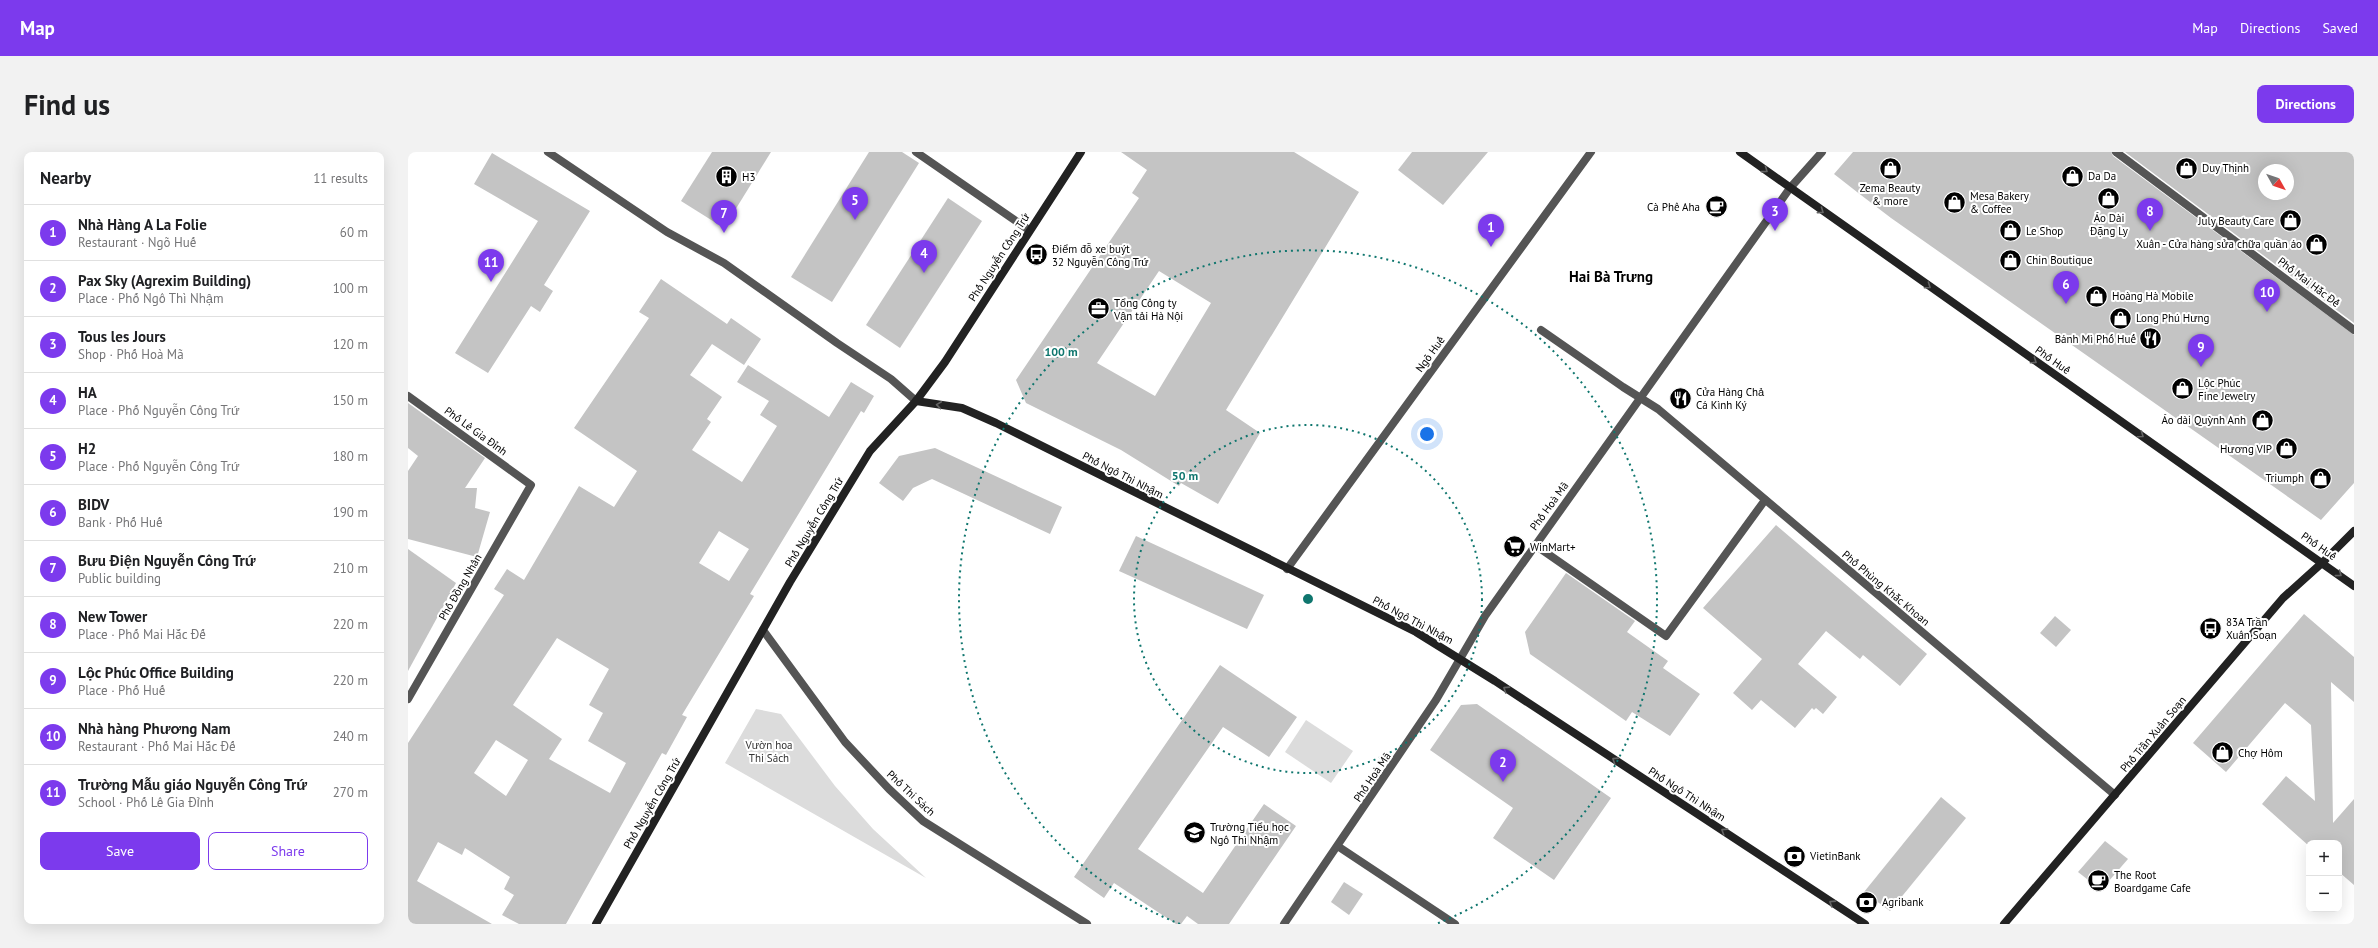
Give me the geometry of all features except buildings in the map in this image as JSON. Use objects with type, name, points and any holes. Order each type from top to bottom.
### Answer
[{"type":"street","points":[[548,152],[667,232],[724,263],[837,343],[891,378],[916,401]]},
{"type":"street","points":[[916,152],[1029,230]]},
{"type":"street","name":"Phố Nguyễn Công Trứ","points":[[596,924],[763,630],[870,451],[916,401],[945,362],[1029,230],[1081,152]]},
{"type":"street","name":"Ngõ Huế","points":[[1287,569],[1591,152]]},
{"type":"street","name":"Phố Huế","points":[[1740,152],[2323,562],[2354,586]]},
{"type":"street","name":"Phố Hoà Mã","points":[[1284,924],[1339,846],[1436,700],[1486,616],[1534,545],[1641,398],[1790,188],[1822,152]]},
{"type":"street","name":"Phố Mai Hắc Đế","points":[[2116,152],[2354,330]]},
{"type":"street","name":"Phố Phùng Khắc Khoan","points":[[1541,330],[1658,409],[2115,795]]},
{"type":"street","name":"Phố Lê Gia Đỉnh","points":[[408,396],[531,485]]},
{"type":"street","name":"Phố Ngô Thì Nhậm","points":[[916,401],[962,408],[989,420],[1416,632],[1460,659],[1865,924]]},
{"type":"street","name":"Phố Đồng Nhân","points":[[408,699],[531,485]]},
{"type":"street","points":[[1534,545],[1666,636],[1765,500]]},
{"type":"street","name":"Phố Trần Xuân Soạn","points":[[2004,924],[2283,598],[2323,562],[2354,531]]},
{"type":"street","name":"Phố Thi Sách","points":[[763,630],[845,742],[889,789],[923,821],[1087,924]]},
{"type":"street","points":[[1339,846],[1454,924]]},
{"type":"green space","name":"Vườn hoa Thi Sách","points":[[756,709],[781,714],[835,786],[873,829],[926,878],[725,763]]},
{"type":"green space","points":[[1306,720],[1353,751],[1331,783],[1285,752]]},
{"type":"place","name":"Zema Beauty & more","points":[[1890,168]]},
{"type":"place","name":"Duy Thịnh","points":[[2187,168]]},
{"type":"place","name":"Da Da","points":[[2072,176]]},
{"type":"place","name":"H3","points":[[726,177]]},
{"type":"place","name":"Áo Dài Đặng Ly","points":[[2109,198]]},
{"type":"place","name":"Mesa Bakery & Coffee","points":[[1955,202]]},
{"type":"place","name":"Cà Phê Aha","points":[[1716,207]]},
{"type":"place","name":"H2","points":[[855,220]]},
{"type":"place","name":"July Beauty Care","points":[[2290,221]]},
{"type":"place","name":"Tous les Jours","points":[[1775,231]]},
{"type":"place","name":"Le Shop","points":[[2011,231]]},
{"type":"place","name":"New Tower","points":[[2150,231]]},
{"type":"place","name":"Bưu Điện Nguyễn Công Trứ","points":[[724,233]]},
{"type":"place","name":"Xuân - Cửa hàng sửa chữa quần áo","points":[[2317,244]]},
{"type":"place","name":"Nhà Hàng A La Folie","points":[[1491,247]]},
{"type":"place","name":"Điểm đỗ xe buýt 32 Nguyễn Công Trứ","points":[[1036,255]]},
{"type":"place","name":"Chin Boutique","points":[[2011,260]]},
{"type":"place","name":"HA","points":[[924,273]]},
{"type":"place","name":"Trường Mẫu giáo Nguyễn Công Trứ","points":[[491,282]]},
{"type":"place","name":"Hoàng Hà Mobile","points":[[2097,296]]},
{"type":"place","name":"BIDV","points":[[2066,304]]},
{"type":"place","name":"Tổng Công ty Vận tải Hà Nội","points":[[1099,309]]},
{"type":"place","name":"Nhà hàng Phương Nam","points":[[2267,312]]},
{"type":"place","name":"Long Phú Hưng","points":[[2121,318]]},
{"type":"place","name":"Bánh Mì Phố Huế","points":[[2151,339]]},
{"type":"place","name":"Lộc Phúc Office Building","points":[[2201,367]]},
{"type":"place","name":"Lộc Phúc Fine Jewelry","points":[[2183,389]]},
{"type":"place","name":"Cửa Hàng Chả Cá Kình Ký","points":[[1681,398]]},
{"type":"place","name":"Áo dài Quỳnh Anh","points":[[2262,420]]},
{"type":"place","name":"Hương VIP","points":[[2287,449]]},
{"type":"place","name":"Triumph","points":[[2320,478]]},
{"type":"place","name":"WinMart+","points":[[1515,547]]},
{"type":"place","name":"83A Trần Xuân Soạn","points":[[2211,628]]},
{"type":"place","name":"Chợ Hôm","points":[[2223,753]]},
{"type":"place","name":"Pax Sky (Agrexim Building)","points":[[1503,782]]},
{"type":"place","name":"Trường Tiểu học Ngô Thì Nhậm","points":[[1195,833]]},
{"type":"place","name":"VietinBank","points":[[1794,856]]},
{"type":"place","name":"The Root Boardgame Cafe","points":[[2099,881]]},
{"type":"place","name":"Agribank","points":[[1867,902]]},
{"type":"district","name":"Hai Bà Trưng","points":[[1611,277]]}]
